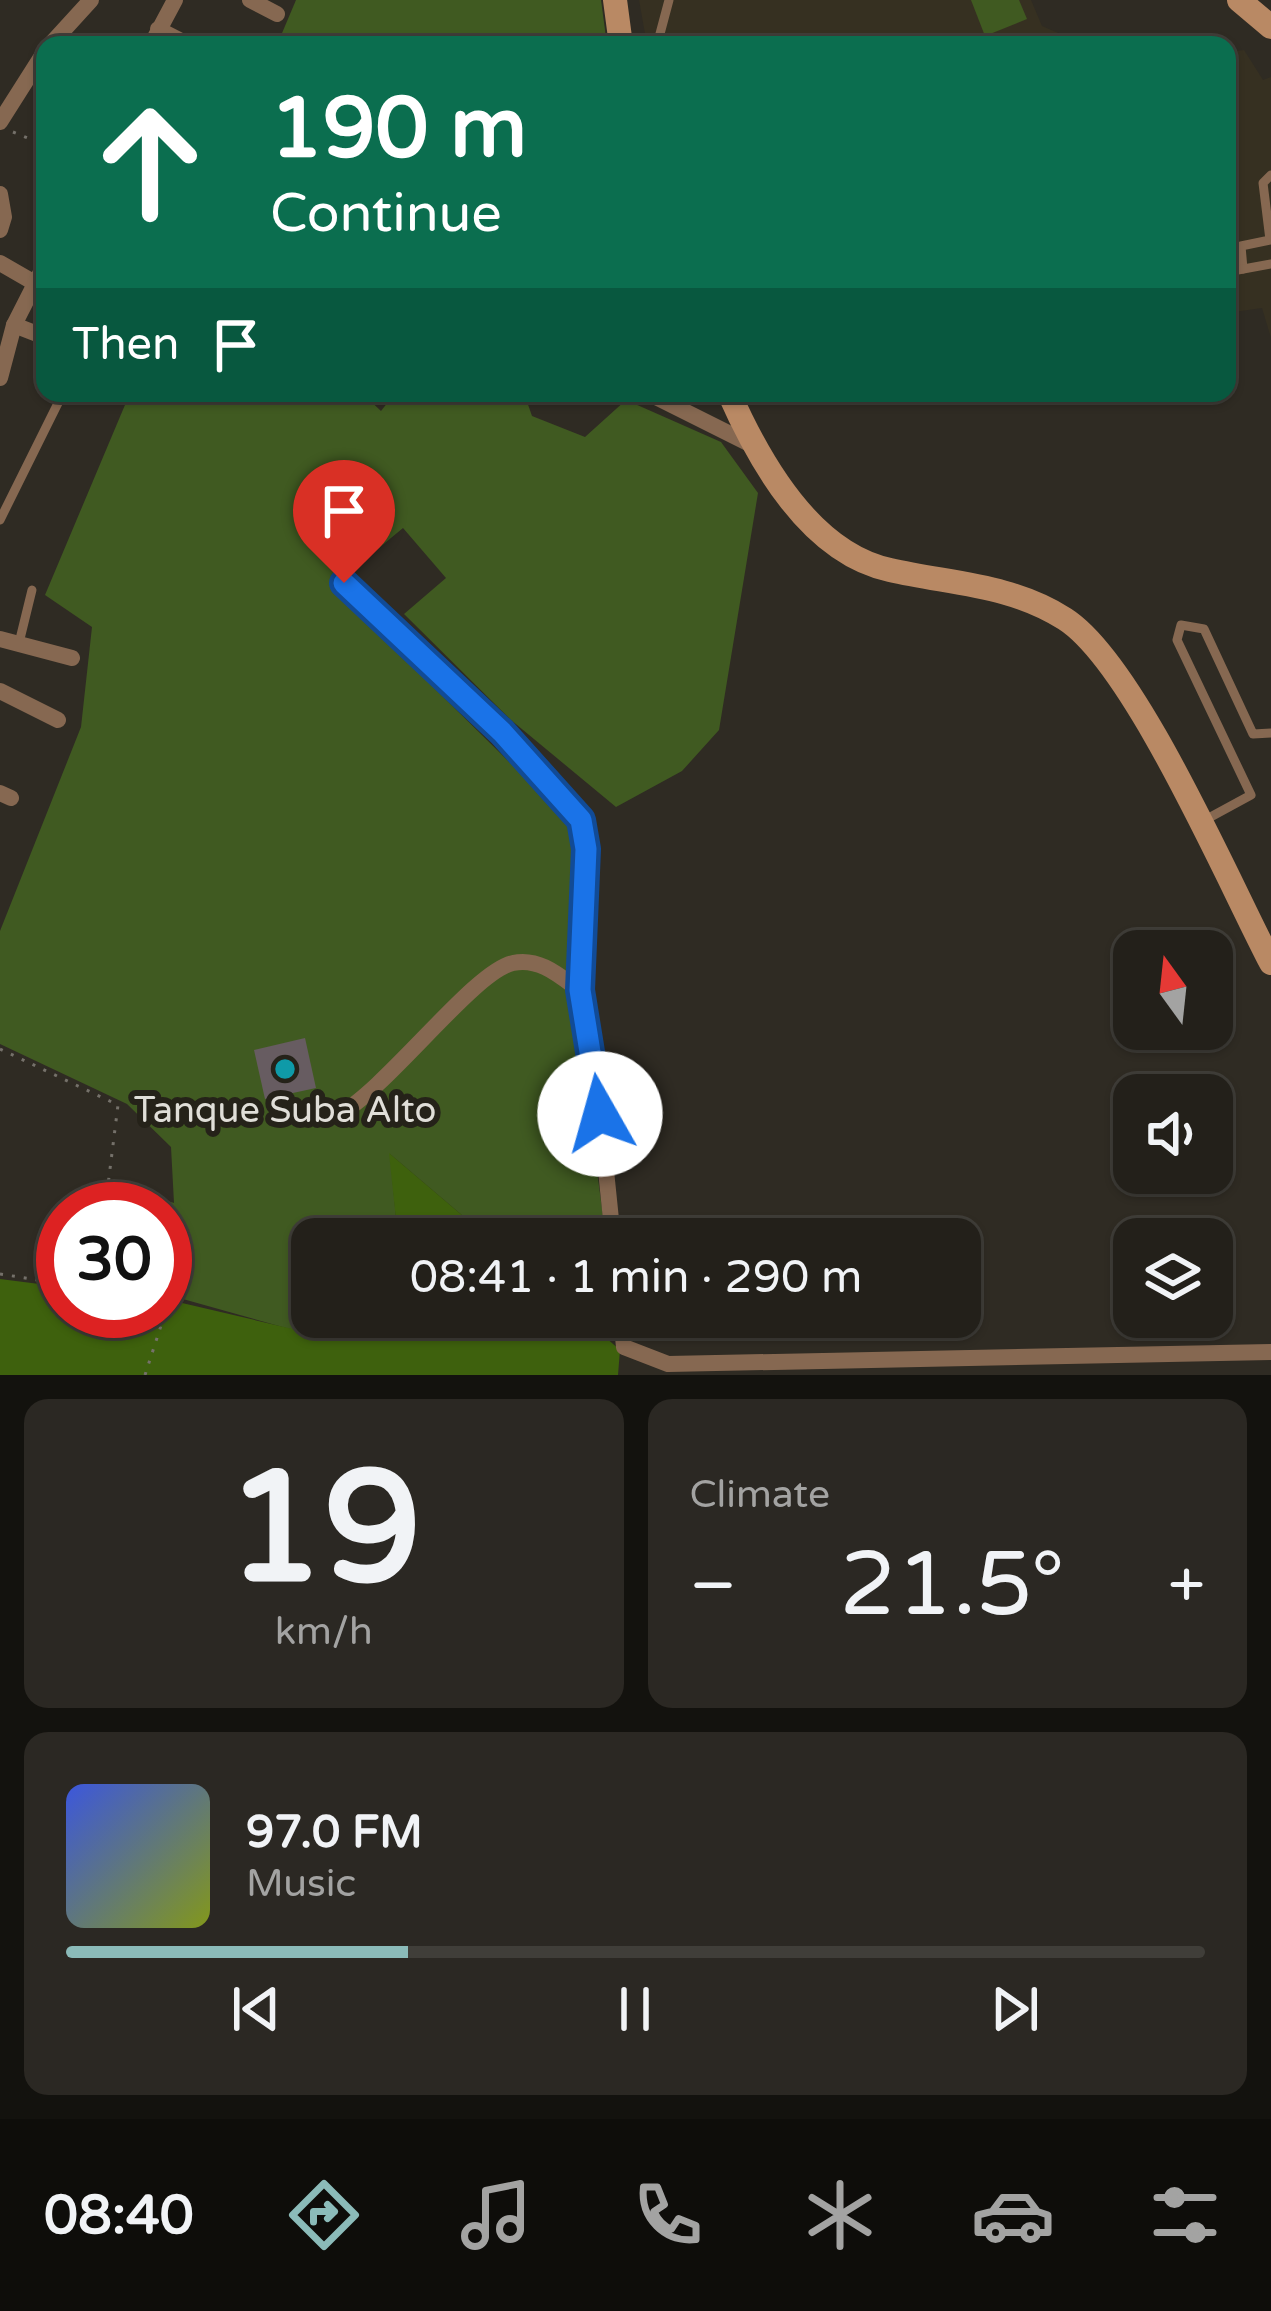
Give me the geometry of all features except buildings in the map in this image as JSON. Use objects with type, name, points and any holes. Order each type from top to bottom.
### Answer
[{"type":"street","points":[[59,36],[91,0]]},
{"type":"street","points":[[156,36],[175,0]]},
{"type":"street","points":[[250,0],[277,14]]},
{"type":"street","points":[[615,0],[620,36]]},
{"type":"street","points":[[1239,0],[1271,27]]},
{"type":"street","points":[[0,124],[36,67]]},
{"type":"street","points":[[0,194],[4,217],[0,230]]},
{"type":"street","points":[[0,263],[33,282]]},
{"type":"street","points":[[0,378],[14,325],[36,278]]},
{"type":"street","points":[[14,325],[36,334]]},
{"type":"street","points":[[666,402],[752,445]]},
{"type":"street","points":[[733,402],[752,445],[780,488],[864,562],[1006,590],[1068,621],[1118,678],[1202,822],[1271,963]]},
{"type":"street","points":[[344,583],[502,732],[581,820],[586,833],[580,990],[596,1072],[611,1218]]},
{"type":"street","points":[[0,639],[72,658]]},
{"type":"street","points":[[0,691],[58,720]]},
{"type":"street","points":[[337,1116],[394,1073],[483,979],[502,967],[532,963],[580,990]]},
{"type":"street","points":[[623,1338],[624,1347],[644,1359],[697,1366],[1271,1352]]},
{"type":"lane","points":[[659,36],[669,0]]},
{"type":"lane","points":[[1243,269],[1241,246],[1270,240],[1263,183],[1271,175]]},
{"type":"lane","points":[[1236,270],[1271,264]]},
{"type":"lane","points":[[0,520],[59,402]]},
{"type":"lane","points":[[19,643],[32,590]]},
{"type":"lane","points":[[1204,629],[1215,619]]},
{"type":"lane","points":[[1202,822],[1251,795],[1177,640],[1181,625],[1204,629]]},
{"type":"lane","points":[[1204,629],[1252,734],[1271,733]]},
{"type":"path","points":[[0,124],[36,142]]},
{"type":"path","points":[[0,1049],[118,1105],[108,1182]]},
{"type":"path","points":[[0,1274],[36,1280]]},
{"type":"path","points":[[145,1375],[156,1338]]},
{"type":"shaded area","points":[[639,0],[1031,0],[1042,26],[1065,36],[645,36]]},
{"type":"shaded area","points":[[1244,50],[1263,80],[1271,77],[1271,338],[1262,308],[1236,312],[1236,51]]},
{"type":"green space","points":[[296,0],[601,0],[606,36],[281,36]]},
{"type":"green space","points":[[971,0],[1019,0],[1027,19],[985,36]]},
{"type":"green space","points":[[126,402],[372,402],[381,411],[388,402],[527,402],[532,416],[585,437],[624,402],[631,402],[721,442],[758,493],[719,730],[682,771],[616,807],[511,720],[404,614],[446,578],[403,528],[332,587],[573,825],[571,974],[603,1218],[465,1218],[390,1154],[396,1218],[291,1218],[291,1329],[192,1302],[192,1182],[173,1182],[171,1147],[127,1104],[0,1044],[0,931],[81,727],[92,627],[45,595]]},
{"type":"green space","points":[[389,1153],[465,1218],[396,1218]]},
{"type":"green space","points":[[0,1279],[36,1284],[36,1338],[192,1338],[192,1305],[291,1329],[291,1338],[606,1338],[620,1350],[618,1375],[0,1375]]},
{"type":"place","name":"Tanque Suba Alto","points":[[285,1069]]},
{"type":"route","points":[[344,583],[502,732],[581,820],[586,849],[580,990],[600,1114]]}]
